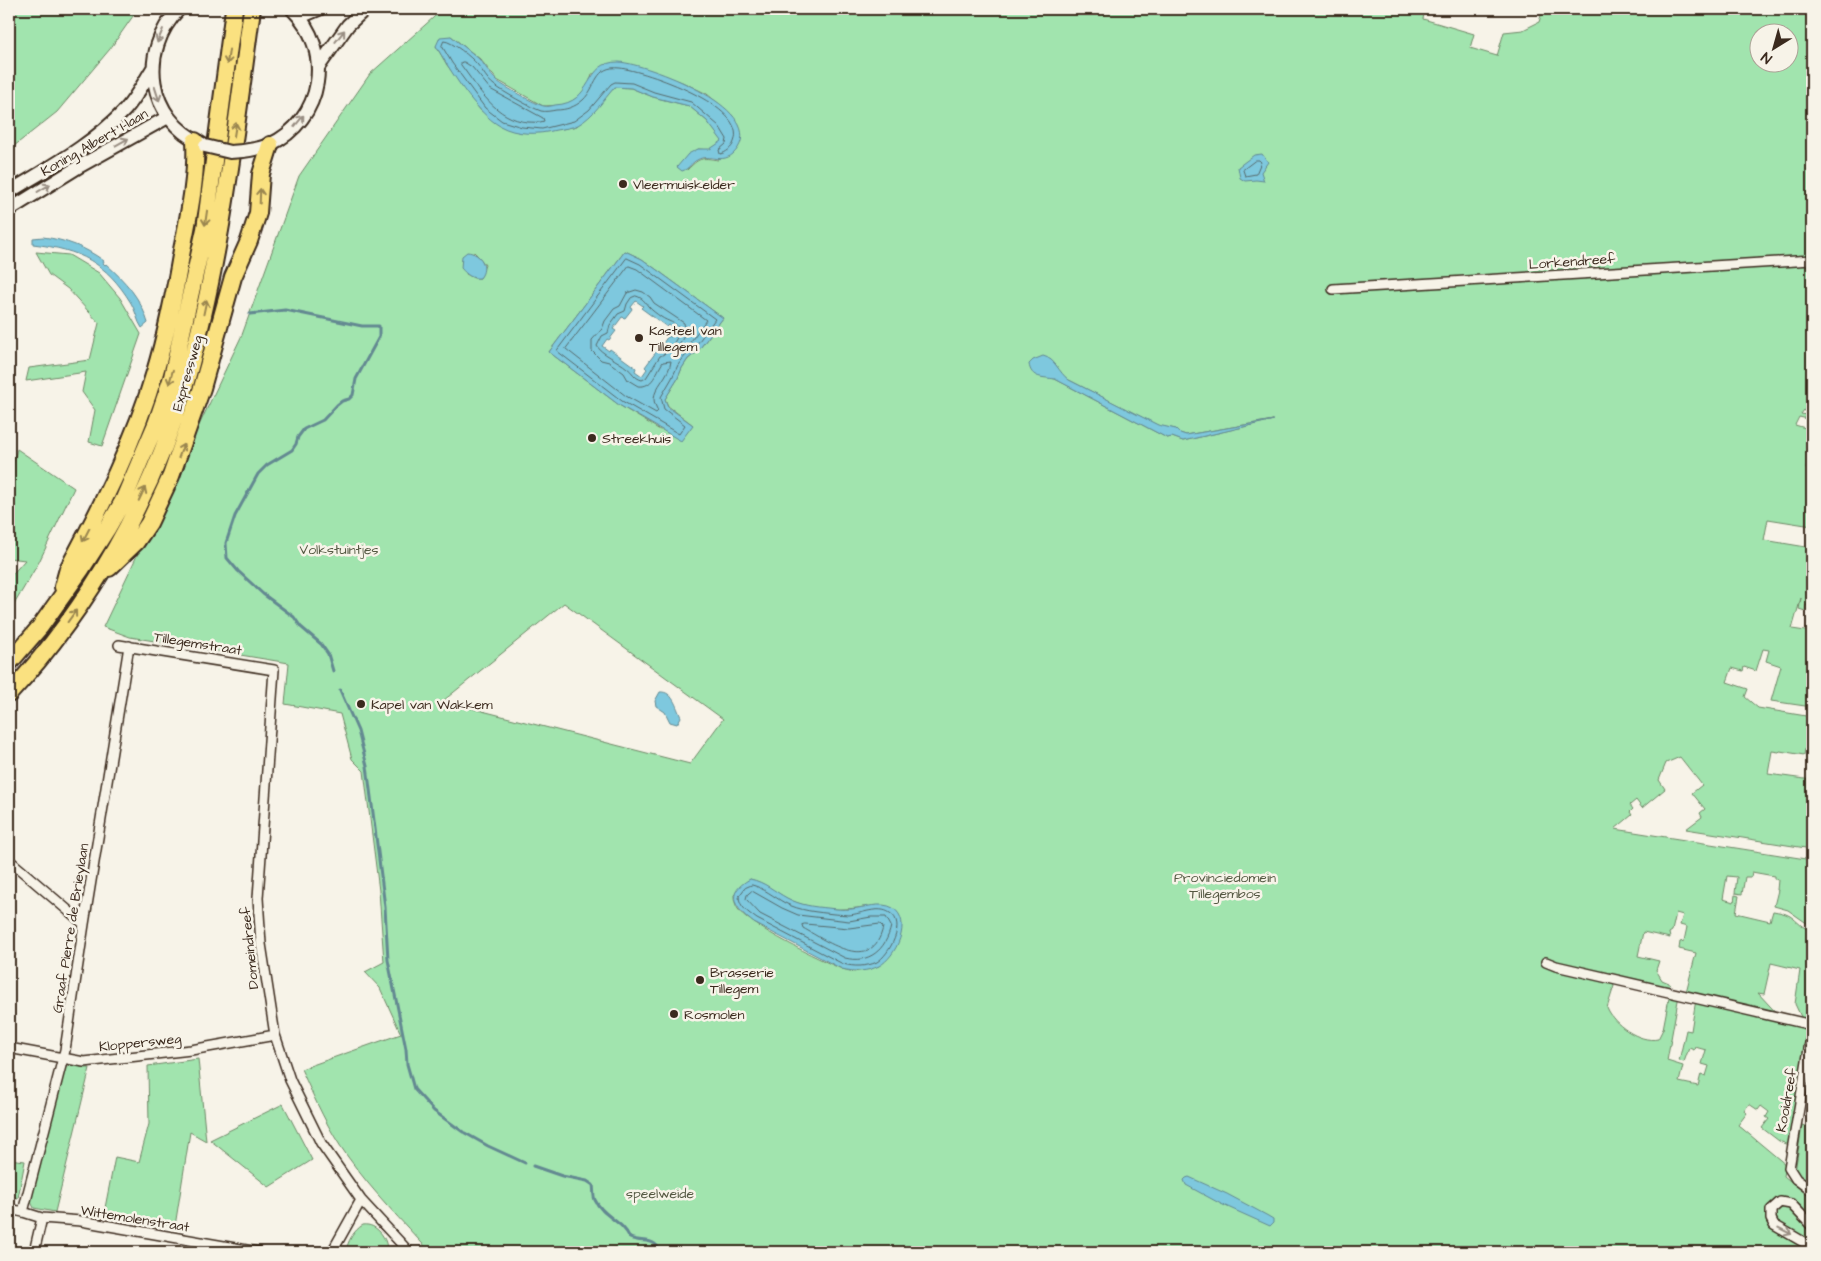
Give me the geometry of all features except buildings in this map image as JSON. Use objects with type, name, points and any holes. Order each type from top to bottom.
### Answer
[{"type":"highway","name":"Expressweg","points":[[9,663],[58,603],[108,529],[123,501],[156,424],[172,377],[205,229],[234,9]]},
{"type":"highway","name":"Expressweg","points":[[9,694],[44,653],[98,578],[121,538],[154,470],[169,433],[186,382],[213,271],[252,9]]},
{"type":"highway","points":[[58,603],[68,569],[120,466],[155,373],[173,301],[200,144]]},
{"type":"highway","points":[[98,578],[136,542],[149,523],[171,476],[202,388],[233,277],[249,241],[258,213],[261,174],[270,145]]},
{"type":"main road","name":"Koning Albert I-laan","points":[[179,9],[170,18],[160,34],[154,51],[153,68],[156,94],[168,117],[176,126],[200,144],[224,151],[243,152],[270,145],[284,136],[296,126],[314,98],[318,82],[316,48],[310,31],[296,13],[319,9]]},
{"type":"main road","points":[[318,66],[348,25],[365,9]]},
{"type":"main road","name":"Koning Albert I-laan","points":[[9,192],[78,151],[107,127],[126,109],[153,68]]},
{"type":"main road","name":"Koning Albert I-laan","points":[[9,210],[80,166],[168,117]]},
{"type":"street","name":"Lorkendreef","points":[[1333,289],[1812,260]]},
{"type":"street","name":"Tillegemstraat","points":[[119,644],[274,670]]},
{"type":"street","name":"Graaf Pierre de Brieylaan","points":[[23,1212],[65,1050],[130,646]]},
{"type":"street","name":"Domeindreef","points":[[274,670],[258,898],[262,950],[275,1035],[290,1080],[311,1124],[331,1158],[361,1200],[409,1252]]},
{"type":"street","points":[[9,860],[84,924]]},
{"type":"street","points":[[1546,962],[1566,969],[1812,1025]]},
{"type":"street","name":"Kooidreef","points":[[1812,1030],[1790,1162],[1792,1174],[1812,1191]]},
{"type":"street","name":"Kloppersweg","points":[[9,1048],[84,1062],[165,1054],[275,1035]]},
{"type":"street","points":[[332,1252],[361,1200]]},
{"type":"street","points":[[1812,1226],[1791,1204],[1780,1202],[1771,1210],[1771,1219],[1774,1225],[1812,1247]]},
{"type":"street","name":"Wittemolenstraat","points":[[9,1209],[42,1218],[81,1221],[258,1252]]},
{"type":"street","points":[[34,1252],[42,1218]]},
{"type":"green space","points":[[9,9],[138,9],[110,49],[57,112],[9,150]]},
{"type":"green space","name":"Provinciedomein Tillegembos","points":[[443,9],[1425,9],[1423,19],[1474,34],[1470,48],[1497,56],[1504,32],[1523,30],[1539,22],[1543,9],[1812,9],[1812,411],[1804,410],[1801,414],[1812,416],[1812,420],[1799,417],[1795,425],[1812,430],[1806,469],[1812,470],[1812,526],[1768,519],[1764,540],[1812,548],[1812,606],[1806,605],[1805,611],[1799,609],[1801,598],[1792,629],[1812,632],[1812,707],[1771,701],[1781,666],[1766,661],[1769,650],[1763,649],[1756,671],[1744,667],[1743,671],[1732,668],[1727,682],[1748,689],[1745,697],[1758,708],[1812,717],[1812,750],[1805,749],[1804,755],[1772,751],[1768,774],[1812,780],[1812,849],[1686,829],[1702,817],[1700,813],[1705,809],[1692,793],[1702,785],[1680,757],[1666,763],[1659,780],[1665,789],[1642,808],[1636,800],[1630,805],[1633,809],[1630,812],[1632,815],[1615,829],[1812,860],[1812,922],[1808,924],[1788,910],[1774,906],[1778,890],[1778,880],[1774,879],[1774,876],[1752,872],[1751,877],[1745,877],[1742,894],[1735,893],[1737,877],[1727,876],[1723,899],[1734,902],[1735,895],[1739,896],[1736,913],[1770,921],[1773,911],[1780,912],[1812,930],[1812,1000],[1809,1020],[1802,1019],[1795,1004],[1800,970],[1771,963],[1764,994],[1758,993],[1781,1018],[1808,1025],[1789,1145],[1779,1141],[1762,1128],[1769,1119],[1766,1117],[1769,1112],[1761,1106],[1758,1110],[1749,1104],[1744,1111],[1747,1113],[1738,1125],[1786,1165],[1784,1176],[1812,1199],[1812,1244],[1804,1246],[1803,1252],[430,1252],[357,1170],[328,1125],[301,1069],[401,1034],[380,988],[365,972],[384,962],[379,891],[364,771],[352,759],[340,714],[285,704],[289,663],[130,637],[103,627],[242,335],[299,176],[370,74]],"holes":[[[451,36],[480,59],[497,80],[543,106],[566,105],[580,96],[588,86],[592,74],[642,68],[682,82],[707,94],[733,116],[718,160],[701,159],[687,170],[698,149],[710,150],[723,141],[707,121],[689,106],[653,97],[631,88],[615,87],[577,126],[562,129],[481,111],[447,65],[436,46]],[[625,251],[642,259],[723,318],[697,352],[688,359],[665,399],[668,406],[693,425],[660,430],[619,405],[549,352]],[[474,252],[485,265],[480,278],[474,278],[466,274]],[[1056,365],[1060,374],[1069,380],[1159,426],[1176,429],[1186,435],[1273,420],[1183,441],[1172,437],[1167,438],[1055,379],[1046,377]],[[564,603],[723,719],[690,764],[443,701]],[[750,879],[765,885],[788,899],[807,906],[828,909],[849,909],[869,906],[879,966],[854,972],[842,969],[818,958],[756,925],[738,909],[735,904],[734,895]],[[1676,913],[1683,915],[1680,925],[1687,927],[1684,941],[1680,942],[1679,949],[1696,953],[1685,996],[1696,999],[1691,1031],[1686,1030],[1679,1061],[1684,1062],[1689,1048],[1694,1050],[1695,1047],[1706,1050],[1702,1064],[1709,1066],[1706,1076],[1701,1074],[1698,1086],[1679,1082],[1683,1066],[1667,1061],[1679,995],[1670,993],[1663,1029],[1658,1039],[1643,1038],[1628,1031],[1615,1020],[1607,1008],[1614,986],[1611,980],[1667,989],[1670,987],[1669,983],[1662,980],[1656,970],[1659,961],[1638,956],[1643,932],[1670,938],[1669,933],[1672,931]]]},
{"type":"green space","points":[[36,252],[69,255],[99,273],[120,298],[141,334],[102,446],[89,442],[95,410],[82,392],[86,372],[26,381],[29,368],[90,360],[99,323],[68,289],[49,275]]},
{"type":"green space","points":[[17,449],[74,488],[39,562],[9,613],[9,578],[25,560],[9,558],[9,480]]},
{"type":"green space","points":[[198,1059],[206,1141],[190,1132],[175,1226],[104,1213],[115,1157],[139,1162],[149,1124],[148,1066]]},
{"type":"green space","points":[[72,1064],[90,1068],[55,1212],[34,1208],[30,1200],[65,1068]]},
{"type":"green space","points":[[283,1104],[312,1160],[269,1187],[210,1140]]},
{"type":"green space","points":[[1802,1125],[1812,1128],[1812,1186],[1795,1172]]},
{"type":"green space","points":[[9,1159],[25,1161],[18,1198],[9,1196]]},
{"type":"green space","points":[[363,1225],[373,1227],[381,1233],[386,1242],[387,1252],[346,1252],[352,1237]]},
{"type":"water","points":[[451,36],[480,60],[497,81],[528,99],[545,106],[568,103],[577,97],[599,68],[608,63],[619,62],[633,65],[676,79],[699,90],[719,103],[734,118],[742,133],[738,148],[728,157],[702,158],[682,171],[677,167],[688,154],[698,149],[710,149],[722,141],[707,121],[689,106],[653,97],[631,88],[615,87],[594,112],[584,121],[570,128],[535,133],[520,133],[506,129],[491,120],[472,101],[436,46],[440,37]]},
{"type":"water","points":[[1262,154],[1268,162],[1261,172],[1264,181],[1245,181],[1240,178],[1238,167],[1254,155]]},
{"type":"water","points":[[43,237],[75,245],[104,261],[103,263],[113,270],[137,298],[148,323],[142,328],[133,306],[112,277],[90,260],[78,254],[33,244],[33,238]]},
{"type":"water","points":[[625,251],[642,259],[723,318],[697,352],[688,359],[665,399],[668,407],[693,425],[681,441],[619,405],[549,352]],"holes":[[[636,301],[643,306],[641,308],[667,327],[669,325],[676,331],[671,337],[668,336],[663,343],[667,346],[663,351],[659,348],[645,367],[647,369],[642,376],[635,371],[636,368],[610,349],[609,351],[602,346],[616,331],[613,329],[622,317],[625,318]]]},
{"type":"water","points":[[467,252],[480,258],[484,265],[483,274],[480,278],[470,276],[461,268],[462,256]]},
{"type":"water","points":[[1043,356],[1051,360],[1069,380],[1158,425],[1176,429],[1186,435],[1274,420],[1183,441],[1172,437],[1167,438],[1055,379],[1035,375],[1030,369],[1029,364]]},
{"type":"water","points":[[660,692],[668,694],[674,700],[681,717],[677,724],[670,722],[665,712],[656,706],[655,701]]},
{"type":"water","points":[[750,879],[765,884],[792,900],[807,905],[842,909],[878,905],[893,908],[899,914],[902,921],[900,939],[891,955],[879,966],[861,971],[842,969],[754,923],[742,912],[735,901],[735,896],[737,890]]},
{"type":"water","points":[[1189,1177],[1227,1194],[1268,1216],[1273,1219],[1273,1223],[1270,1226],[1221,1204],[1186,1185],[1184,1180]]},
{"type":"waterway","points":[[250,314],[285,310],[362,326],[379,326],[379,337],[356,379],[353,395],[337,405],[323,420],[304,429],[292,450],[267,465],[258,474],[235,516],[226,543],[227,558],[263,594],[294,617],[301,627],[321,644],[328,654],[333,671]]},
{"type":"waterway","points":[[340,690],[358,731],[367,766],[385,907],[388,960],[406,1049],[407,1064],[414,1089],[434,1111],[463,1132]]},
{"type":"waterway","points":[[465,1133],[525,1163]]},
{"type":"waterway","points":[[533,1166],[562,1176],[587,1181],[593,1185],[594,1198],[599,1206],[623,1227],[630,1238],[651,1242],[661,1252]]},
{"type":"place","name":"Vleermuiskelder","points":[[623,184]]},
{"type":"place","name":"Kasteel van Tillegem","points":[[639,338]]},
{"type":"place","name":"Streekhuis","points":[[592,438]]},
{"type":"place","name":"Kapel van Wakkem","points":[[361,704]]},
{"type":"place","name":"Brasserie Tillegem","points":[[700,980]]},
{"type":"place","name":"Rosmolen","points":[[674,1014]]},
{"type":"park label","name":"Volkstuintjes","points":[[339,549]]},
{"type":"park label","name":"speelweide","points":[[660,1193]]}]
